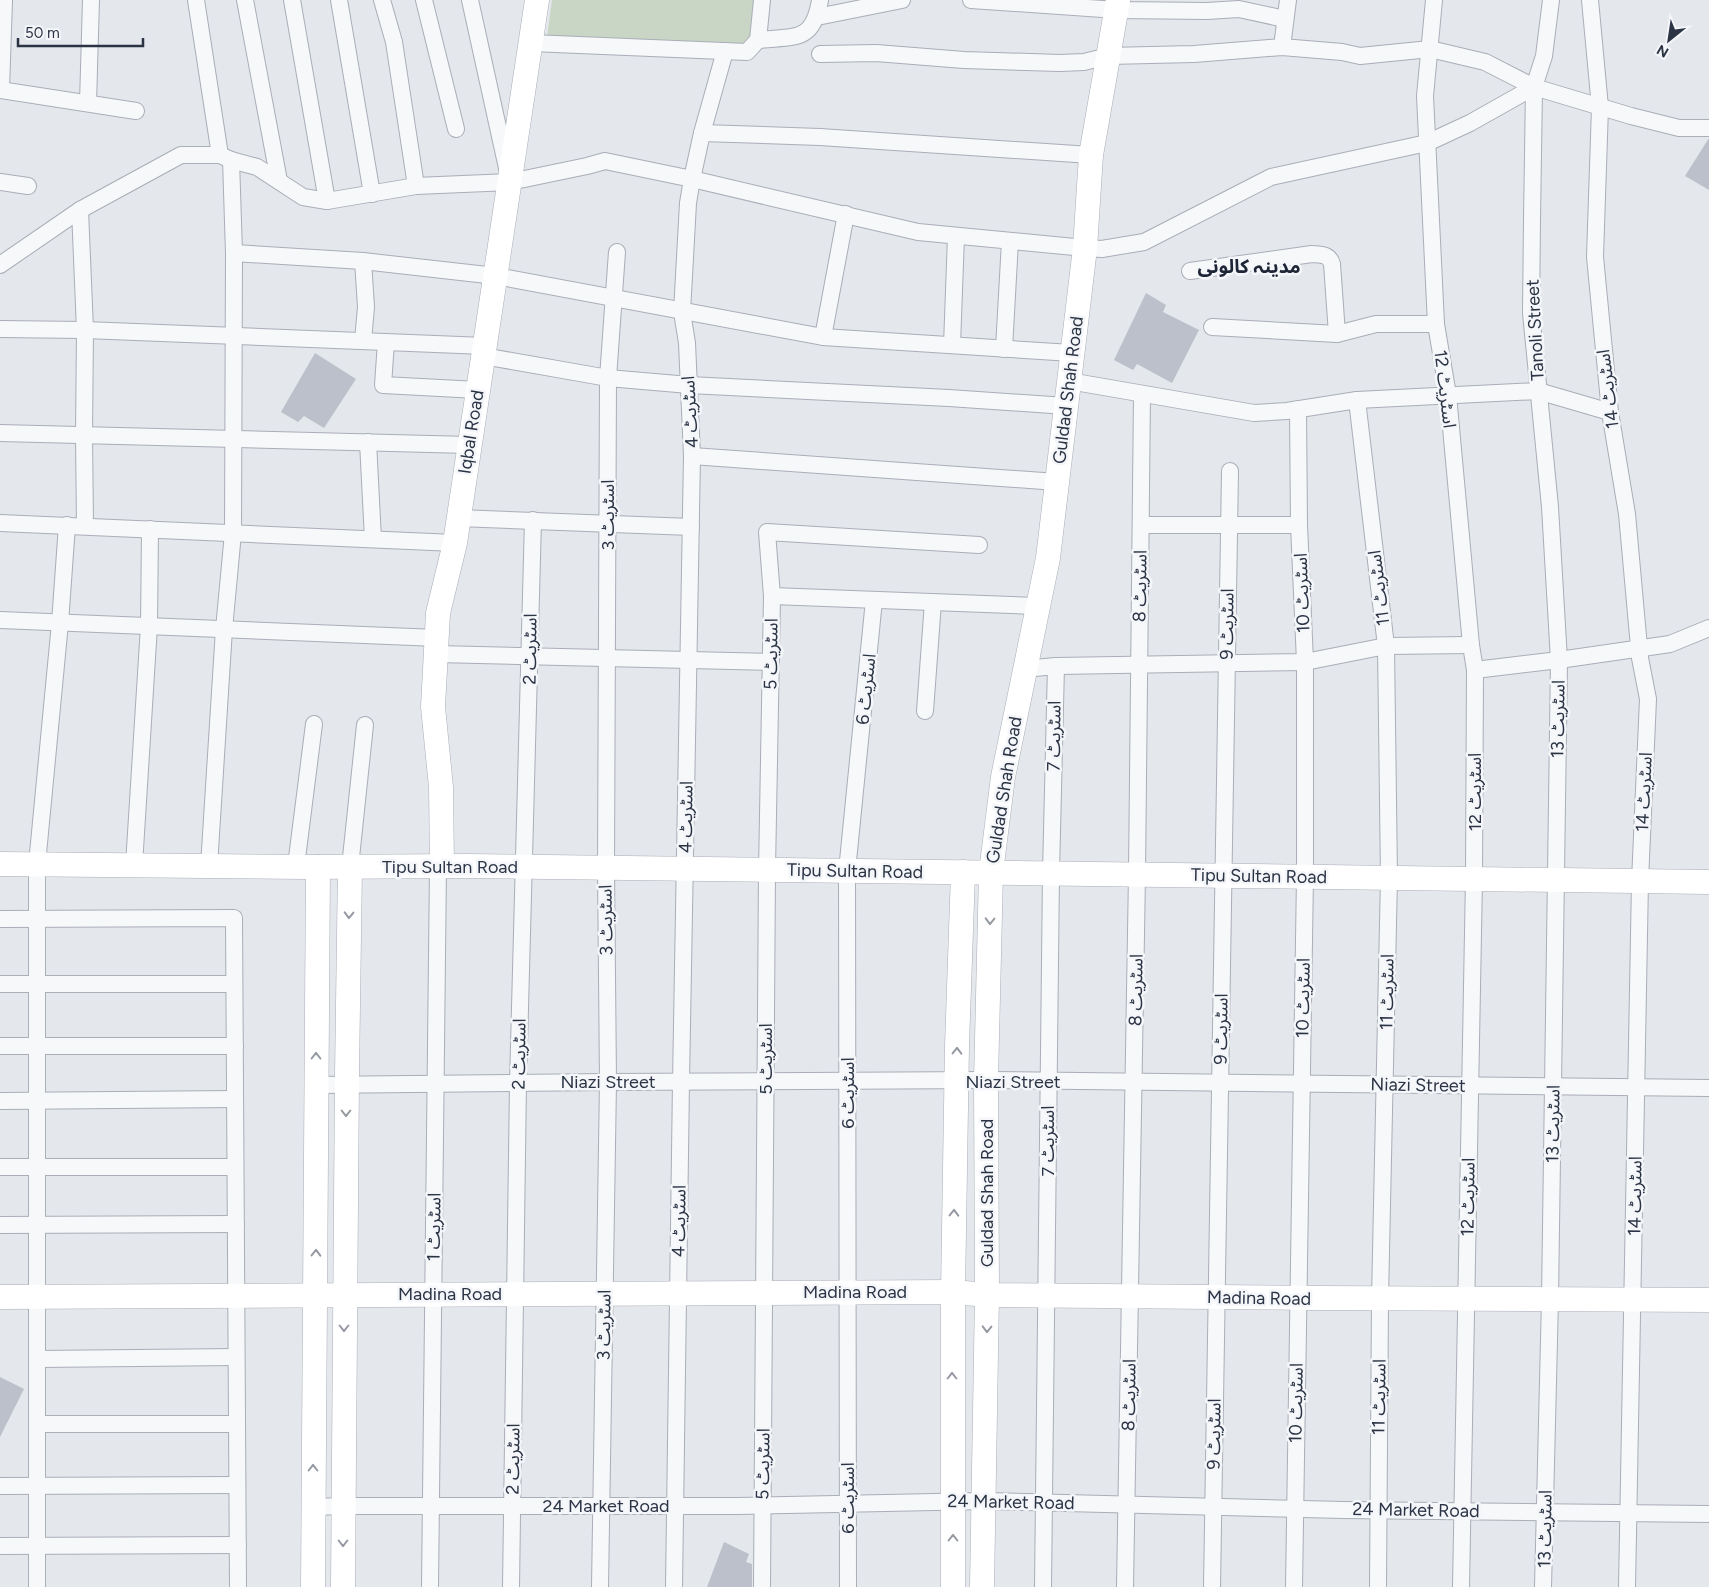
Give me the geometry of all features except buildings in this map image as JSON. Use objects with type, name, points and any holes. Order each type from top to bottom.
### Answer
[{"type":"street","points":[[4,0],[1,90],[136,111]]},
{"type":"street","points":[[88,103],[91,0]]},
{"type":"street","points":[[196,0],[226,157],[234,254],[234,533],[224,629],[209,866]]},
{"type":"street","points":[[245,0],[279,181]]},
{"type":"street","points":[[292,0],[327,201]]},
{"type":"street","points":[[339,0],[372,194]]},
{"type":"street","points":[[382,0],[394,42],[416,186]]},
{"type":"street","points":[[424,0],[456,129]]},
{"type":"street","points":[[470,0],[510,182]]},
{"type":"street","name":"Iqbal Road","points":[[440,866],[441,787],[433,707],[438,613],[455,543],[537,0]]},
{"type":"street","points":[[531,43],[747,52],[758,40],[762,0]]},
{"type":"street","points":[[758,40],[800,36],[810,29],[817,17],[820,0]]},
{"type":"street","points":[[817,17],[902,0]]},
{"type":"street","points":[[971,0],[1118,5],[1207,11],[1239,9],[1286,19]]},
{"type":"street","points":[[1282,47],[1288,0]]},
{"type":"street","name":"اسٹریٹ 12","points":[[1434,0],[1425,96],[1436,324],[1448,395],[1471,645],[1475,670],[1474,878],[1461,1587]]},
{"type":"street","name":"Tanoli Street","points":[[1551,0],[1544,56],[1534,87],[1531,313],[1550,507],[1559,660]]},
{"type":"street","name":"اسٹریٹ 14","points":[[1590,0],[1600,107],[1595,256],[1610,412],[1626,514],[1640,658],[1648,699],[1640,881],[1627,1587]]},
{"type":"street","name":"Guldad Shah Road","points":[[982,1587],[987,1295],[986,1080],[991,872],[1003,777],[1048,558],[1085,248],[1090,155],[1118,5]]},
{"type":"street","points":[[820,54],[876,53],[964,60],[1060,63],[1084,62],[1108,56],[1194,54],[1282,47],[1342,52],[1360,56],[1430,49],[1485,62],[1534,87],[1600,107],[1679,128],[1709,128]]},
{"type":"street","name":"اسٹریٹ 4","points":[[674,1587],[692,456],[687,344],[682,312],[688,203],[702,133],[725,51]]},
{"type":"street","points":[[0,265],[80,210],[181,155],[226,157],[257,167],[303,197],[327,201],[416,186],[510,182],[605,161],[692,179],[918,232],[1102,249],[1144,242],[1272,177],[1427,142],[1470,123],[1534,87]]},
{"type":"street","points":[[702,133],[820,137],[1090,155]]},
{"type":"street","points":[[0,182],[28,186]]},
{"type":"street","points":[[80,210],[85,330],[85,526]]},
{"type":"street","points":[[823,337],[846,214]]},
{"type":"street","points":[[952,345],[956,236]]},
{"type":"street","points":[[1004,349],[1010,241]]},
{"type":"street","name":"اسٹریٹ 3","points":[[600,1587],[608,1082],[606,868],[608,378],[617,252]]},
{"type":"street","points":[[234,254],[363,260],[496,276],[823,337],[1072,353]]},
{"type":"street","points":[[1190,271],[1312,254],[1325,255],[1330,258],[1332,264],[1337,334]]},
{"type":"street","points":[[363,260],[366,307],[363,341]]},
{"type":"street","points":[[1212,327],[1337,334],[1376,324],[1436,324]]},
{"type":"street","points":[[0,329],[85,330],[386,342],[484,351],[608,378],[689,385],[1066,406]]},
{"type":"street","points":[[386,342],[383,386],[478,390]]},
{"type":"street","points":[[1069,381],[1254,413],[1298,409],[1357,400],[1538,391],[1610,412]]},
{"type":"street","name":"اسٹریٹ 8","points":[[1125,1587],[1140,665],[1142,394]]},
{"type":"street","name":"اسٹریٹ 11","points":[[1357,400],[1386,646],[1389,877],[1380,1299],[1378,1587]]},
{"type":"street","name":"اسٹریٹ 10","points":[[1294,1587],[1305,876],[1305,662],[1299,526],[1298,409]]},
{"type":"street","points":[[0,433],[469,445]]},
{"type":"street","points":[[368,442],[373,539]]},
{"type":"street","points":[[692,456],[1057,482]]},
{"type":"street","name":"اسٹریٹ 9","points":[[1212,1587],[1230,471]]},
{"type":"street","points":[[458,518],[691,527]]},
{"type":"street","name":"اسٹریٹ 2","points":[[511,1587],[518,1082],[533,520]]},
{"type":"street","points":[[0,522],[455,543]]},
{"type":"street","points":[[1141,524],[1299,526]]},
{"type":"street","points":[[37,1587],[37,864],[60,623],[67,526]]},
{"type":"street","points":[[134,865],[149,626],[150,529]]},
{"type":"street","name":"اسٹریٹ 5","points":[[762,1587],[767,870],[772,596],[767,532],[979,545]]},
{"type":"street","points":[[772,596],[1037,606]]},
{"type":"street","name":"اسٹریٹ 6","points":[[848,1587],[848,871],[874,600]]},
{"type":"street","points":[[925,711],[933,602]]},
{"type":"street","points":[[0,620],[224,629],[436,646],[530,656],[771,662]]},
{"type":"street","points":[[1475,670],[1670,644],[1709,628]]},
{"type":"street","points":[[1024,669],[1056,666],[1305,662],[1386,646],[1471,645]]},
{"type":"street","name":"اسٹریٹ 13","points":[[1543,1587],[1550,1299],[1559,660]]},
{"type":"street","name":"اسٹریٹ 7","points":[[1043,1587],[1051,873],[1056,666]]},
{"type":"street","points":[[313,1587],[316,1085],[307,867],[314,724]]},
{"type":"street","points":[[343,1587],[346,1084],[350,867],[364,725]]},
{"type":"street","name":"Tipu Sultan Road","points":[[0,864],[307,867],[440,866],[1709,882]]},
{"type":"street","name":"اسٹریٹ 1","points":[[430,1587],[440,866]]},
{"type":"street","name":"Guldad Shah Road","points":[[953,1587],[953,1292],[956,1082],[963,872]]},
{"type":"street","points":[[0,919],[234,918],[238,1587]]},
{"type":"street","points":[[0,984],[234,984]]},
{"type":"street","points":[[0,1046],[234,1046]]},
{"type":"street","name":"Niazi Street","points":[[316,1085],[518,1082],[956,1082],[986,1080],[1709,1088]]},
{"type":"street","points":[[0,1101],[235,1099]]},
{"type":"street","points":[[0,1167],[235,1167]]},
{"type":"street","points":[[0,1225],[236,1224]]},
{"type":"street","name":"Madina Road","points":[[0,1297],[953,1292],[987,1295],[1709,1300]]},
{"type":"street","points":[[37,1358],[236,1357]]},
{"type":"street","points":[[37,1424],[237,1424]]},
{"type":"street","points":[[0,1486],[237,1485]]},
{"type":"street","name":"24 Market Road","points":[[313,1507],[763,1506],[984,1501],[1378,1510],[1709,1514]]},
{"type":"street","points":[[0,1546],[238,1545]]},
{"type":"green space","points":[[552,0],[762,0],[747,52],[546,44]]},
{"type":"district","name":"مدینہ کالونی","points":[[1249,266]]}]
